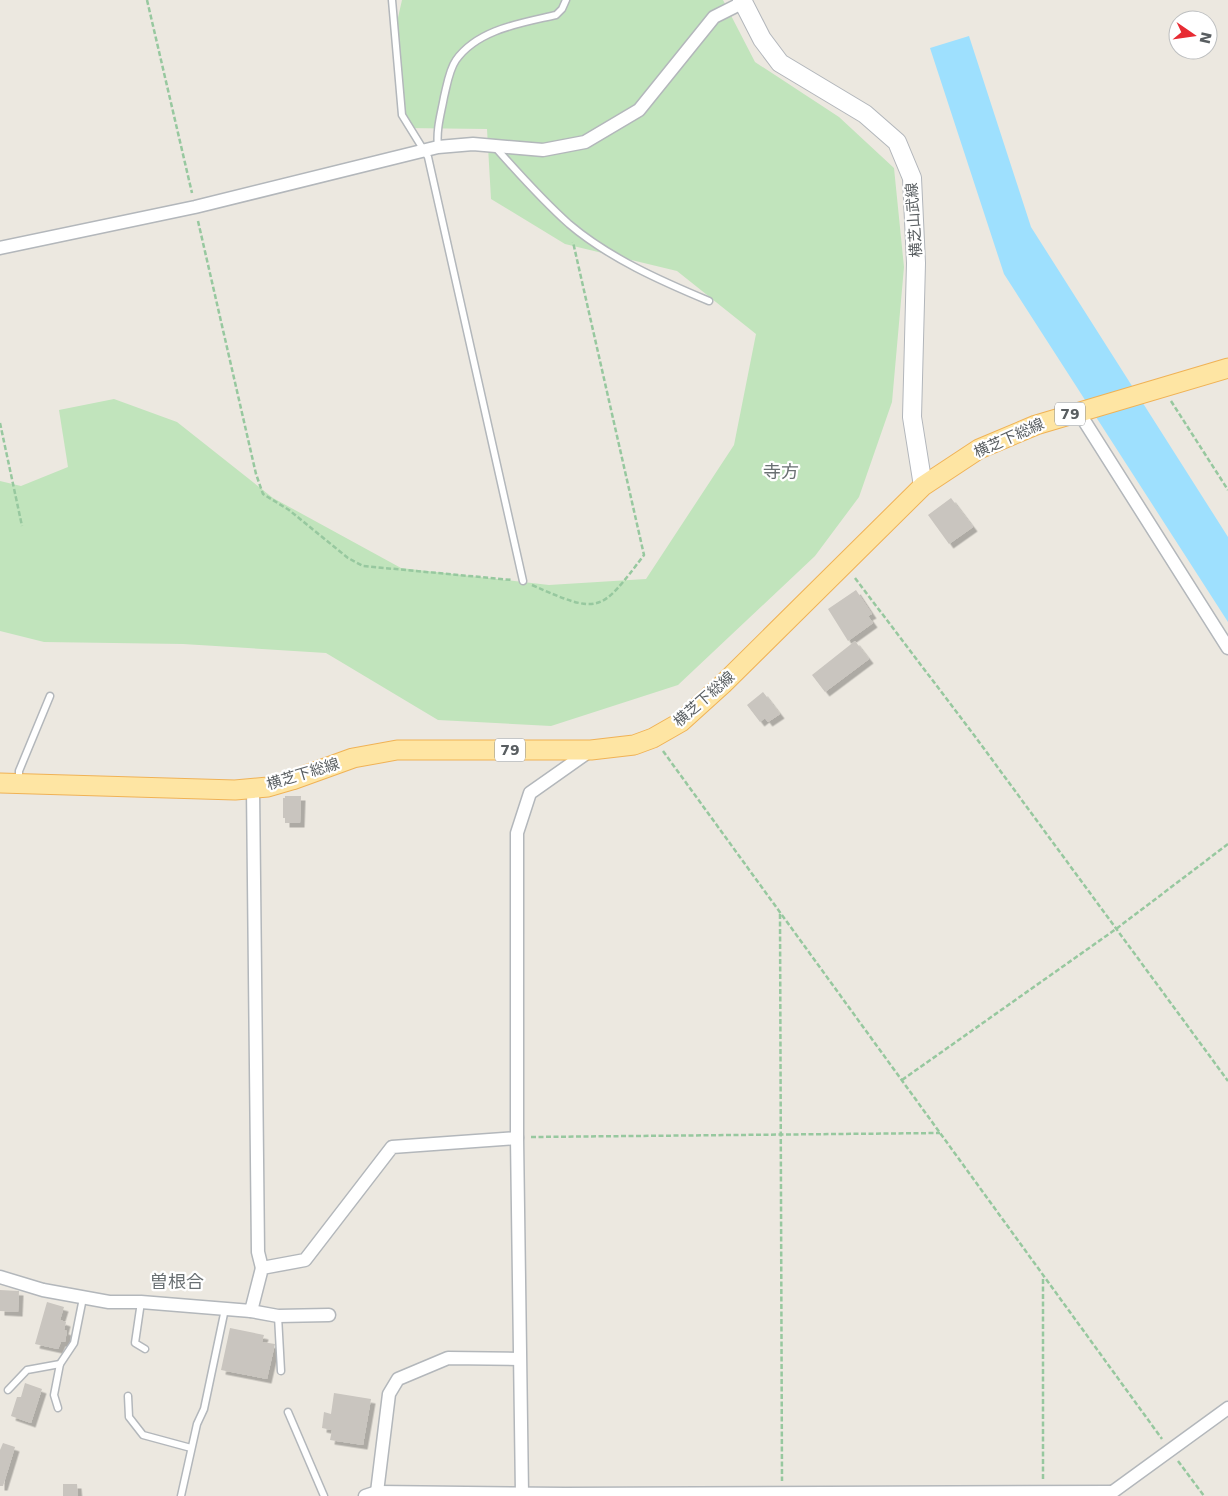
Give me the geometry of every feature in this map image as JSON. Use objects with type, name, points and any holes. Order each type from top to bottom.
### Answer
[{"type":"main road","name":"横芝山武線","points":[[742,2],[762,39],[780,63],[865,114],[897,142],[912,178],[916,264],[912,417],[924,486]]},
{"type":"main road","name":"横芝下総線","points":[[0,783],[236,790],[292,780],[353,758],[397,750],[592,750],[634,745],[653,738],[681,722],[723,684],[924,486],[979,449],[1036,425],[1228,368]]},
{"type":"street","points":[[0,248],[195,207],[438,147],[473,144],[543,150],[585,142],[639,110],[714,17],[742,2]]},
{"type":"street","points":[[1078,412],[1228,648]]},
{"type":"street","points":[[522,1494],[517,1138],[517,833],[530,793],[592,750]]},
{"type":"street","points":[[252,1311],[262,1268],[258,1252],[253,788]]},
{"type":"street","points":[[262,1268],[305,1260],[392,1147],[517,1138]]},
{"type":"street","points":[[0,1277],[42,1290],[109,1302],[141,1302],[252,1311],[278,1316],[329,1315]]},
{"type":"street","points":[[377,1492],[389,1394],[398,1379],[448,1358],[519,1359]]},
{"type":"street","points":[[364,1496],[377,1492],[522,1494],[1043,1492],[1110,1494],[1228,1408]]},
{"type":"lane","points":[[392,0],[401,79],[402,115],[428,158],[522,581]]},
{"type":"lane","points":[[438,147],[437,133],[441,112],[448,80],[455,61],[469,46],[485,36],[501,29],[556,15],[566,0]]},
{"type":"lane","points":[[494,146],[527,183],[570,224],[602,246],[646,272],[709,301]]},
{"type":"lane","points":[[19,784],[19,771],[50,696]]},
{"type":"lane","points":[[58,1408],[54,1395],[60,1364],[74,1344],[83,1298]]},
{"type":"lane","points":[[141,1302],[135,1343],[145,1349]]},
{"type":"lane","points":[[181,1496],[197,1424],[204,1408],[225,1309]]},
{"type":"lane","points":[[278,1316],[281,1371]]},
{"type":"lane","points":[[8,1390],[27,1370],[60,1364]]},
{"type":"lane","points":[[128,1396],[129,1417],[143,1435],[191,1448]]},
{"type":"lane","points":[[288,1412],[324,1496]]},
{"type":"path","points":[[147,0],[256,474]]},
{"type":"path","points":[[1162,387],[1228,490]]},
{"type":"path","points":[[0,423],[22,526]]},
{"type":"path","points":[[842,567],[870,596],[1228,1081]]},
{"type":"path","points":[[653,738],[1204,1496]]},
{"type":"path","points":[[902,1080],[1116,929],[1228,844]]},
{"type":"path","points":[[780,912],[782,1493]]},
{"type":"path","points":[[517,1138],[940,1133]]},
{"type":"path","points":[[1043,1276],[1043,1492]]},
{"type":"green space","points":[[402,0],[723,0],[755,62],[839,117],[894,168],[904,267],[892,402],[859,497],[815,556],[678,685],[551,726],[438,720],[326,653],[183,644],[44,642],[0,631],[0,481],[21,486],[68,467],[59,410],[114,399],[177,422],[273,498],[401,568],[549,585],[646,579],[734,445],[756,334],[677,271],[565,244],[491,199],[487,129],[405,128],[392,44]]},
{"type":"water","points":[[969,36],[1031,227],[1228,537],[1228,622],[1004,274],[930,48]]},
{"type":"building","points":[[951,498],[973,527],[949,544],[928,515]]},
{"type":"building","points":[[856,590],[872,614],[868,616],[873,623],[848,641],[828,609]]},
{"type":"building","points":[[855,641],[869,659],[825,692],[812,675]]},
{"type":"building","points":[[763,692],[780,714],[768,722],[765,718],[760,722],[747,705]]},
{"type":"building","points":[[285,796],[301,796],[300,823],[285,823],[285,818],[283,818],[283,798]]},
{"type":"building","points":[[0,1290],[19,1291],[18,1312],[0,1311]]},
{"type":"building","points":[[47,1302],[64,1307],[60,1320],[66,1322],[64,1330],[67,1331],[65,1342],[61,1342],[58,1349],[35,1344]]},
{"type":"building","points":[[230,1328],[264,1335],[262,1342],[275,1344],[267,1379],[221,1370]]},
{"type":"building","points":[[25,1383],[42,1389],[31,1423],[11,1416],[17,1397],[21,1397]]},
{"type":"building","points":[[334,1393],[371,1399],[363,1445],[330,1440],[332,1430],[322,1428],[324,1412],[331,1414]]},
{"type":"building","points":[[3,1443],[15,1447],[3,1486],[0,1486],[0,1450]]},
{"type":"building","points":[[63,1484],[77,1484],[78,1496],[63,1496]]},
{"type":"district","name":"寺方","points":[[781,472]]},
{"type":"district","name":"曽根合","points":[[177,1282]]}]
